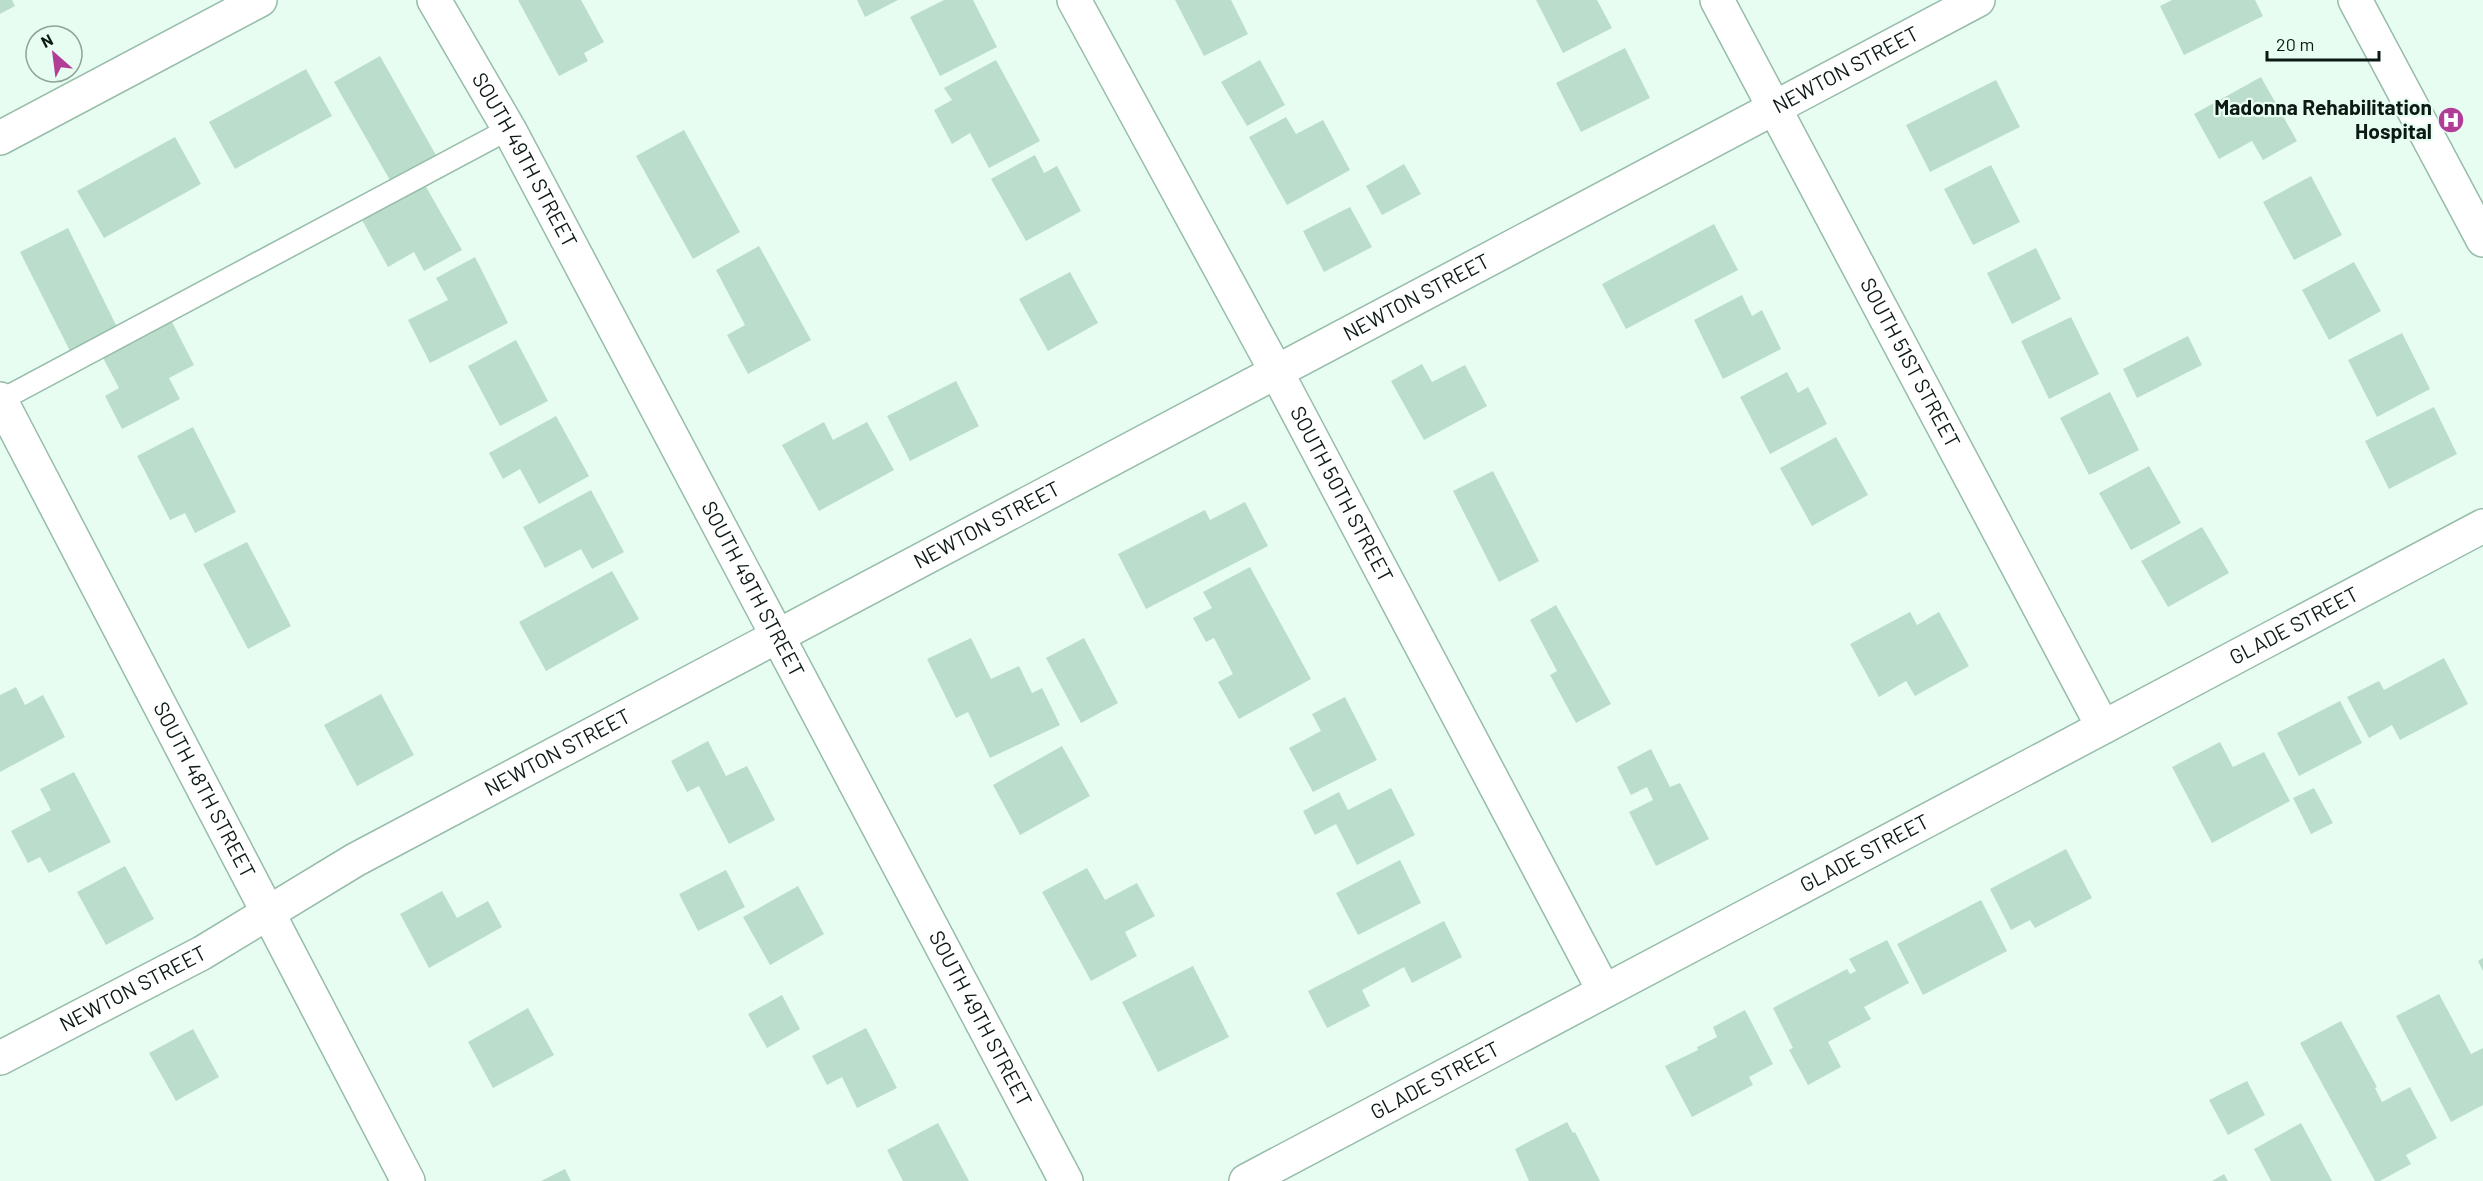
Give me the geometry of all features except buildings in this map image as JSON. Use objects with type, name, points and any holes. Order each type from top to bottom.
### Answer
[{"type":"street","points":[[0,138],[260,0]]},
{"type":"street","name":"SOUTH 49TH STREET","points":[[434,0],[509,129],[1066,1181]]},
{"type":"street","name":"SOUTH 50TH STREET","points":[[1074,0],[1276,371],[1604,991]]},
{"type":"street","name":"SOUTH 51ST STREET","points":[[1717,0],[2103,727]]},
{"type":"street","name":"NEWTON STREET","points":[[0,1058],[192,958],[355,860],[1978,0]]},
{"type":"street","points":[[2355,0],[2483,240]]},
{"type":"street","name":"SOUTH 48TH STREET","points":[[0,399],[408,1181]]},
{"type":"street","name":"GLADE STREET","points":[[1246,1181],[2483,526]]},
{"type":"lane","points":[[0,399],[509,129]]},
{"type":"place","name":"Madonna Rehabilitation Hospital","points":[[2451,120]]}]
